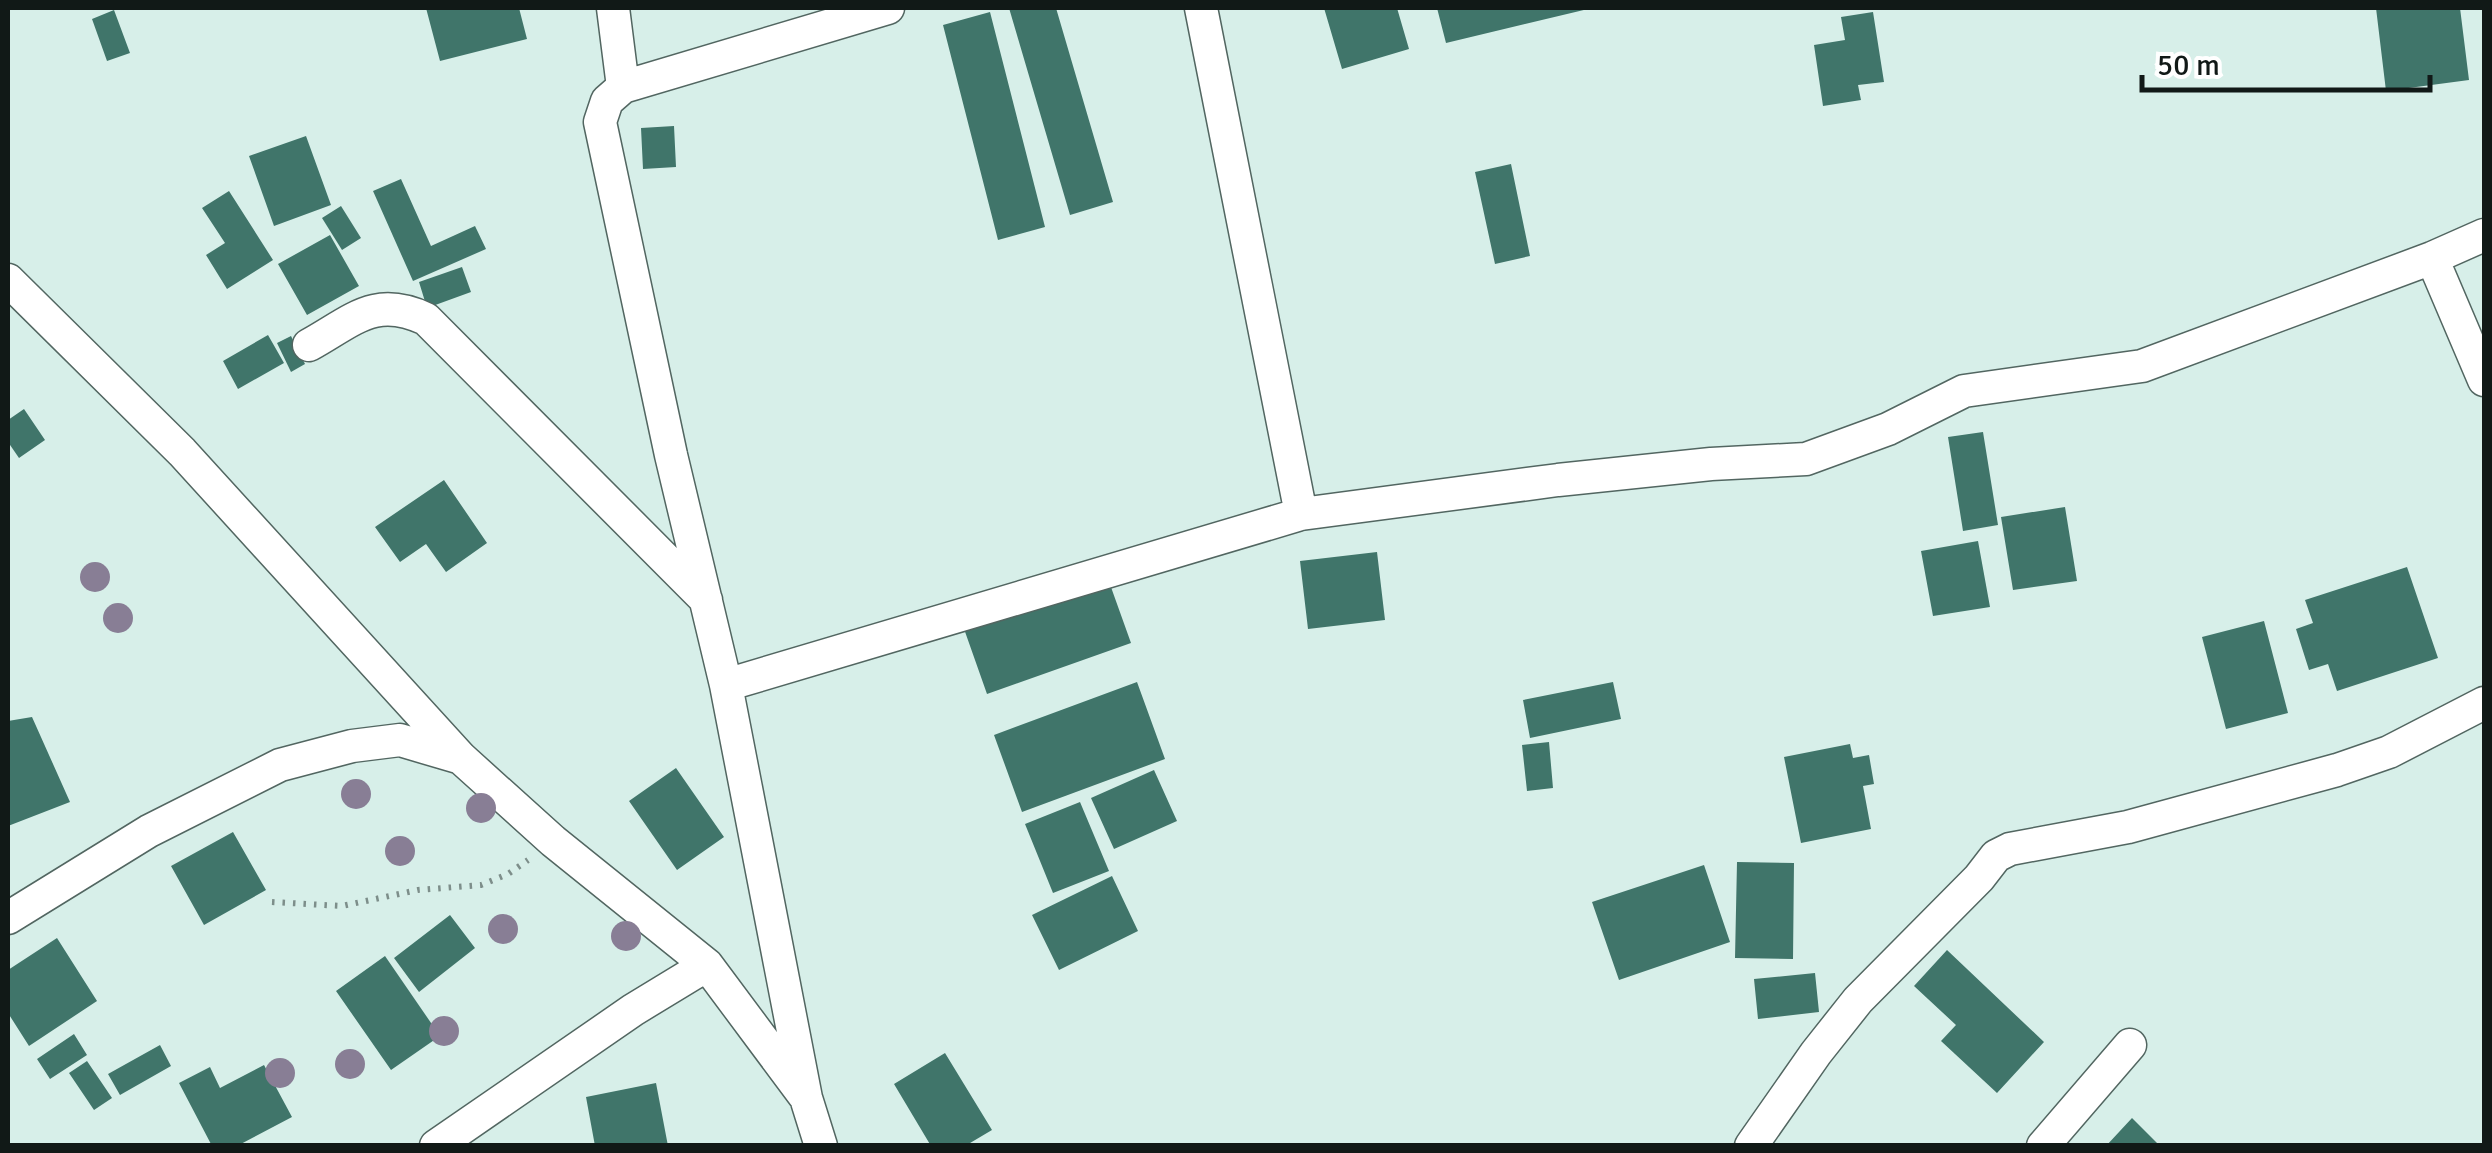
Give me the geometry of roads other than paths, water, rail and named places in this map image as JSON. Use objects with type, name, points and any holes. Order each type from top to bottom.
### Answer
[{"type":"street","points":[[613,8],[622,87]]},
{"type":"street","points":[[822,1146],[806,1098],[726,685],[600,122],[607,102],[622,87],[888,8]]},
{"type":"street","points":[[1201,8],[1301,514]]},
{"type":"street","points":[[726,685],[1301,514],[1558,480],[1806,459],[1888,429],[1964,392],[2142,366],[2484,235]]},
{"type":"street","points":[[2432,258],[2484,380]]},
{"type":"street","points":[[10,288],[182,452],[461,758],[553,842],[706,965],[806,1098]]},
{"type":"street","points":[[309,346],[374,309],[401,307],[426,319],[706,600]]},
{"type":"street","points":[[1752,1146],[1858,1000],[1996,856],[2128,827],[2337,770],[2389,752],[2484,703]]},
{"type":"street","points":[[8,918],[150,832],[280,764],[352,746],[400,740],[461,758]]},
{"type":"street","points":[[436,1146],[633,1010],[706,965]]},
{"type":"street","points":[[2043,1146],[2130,1045]]}]
